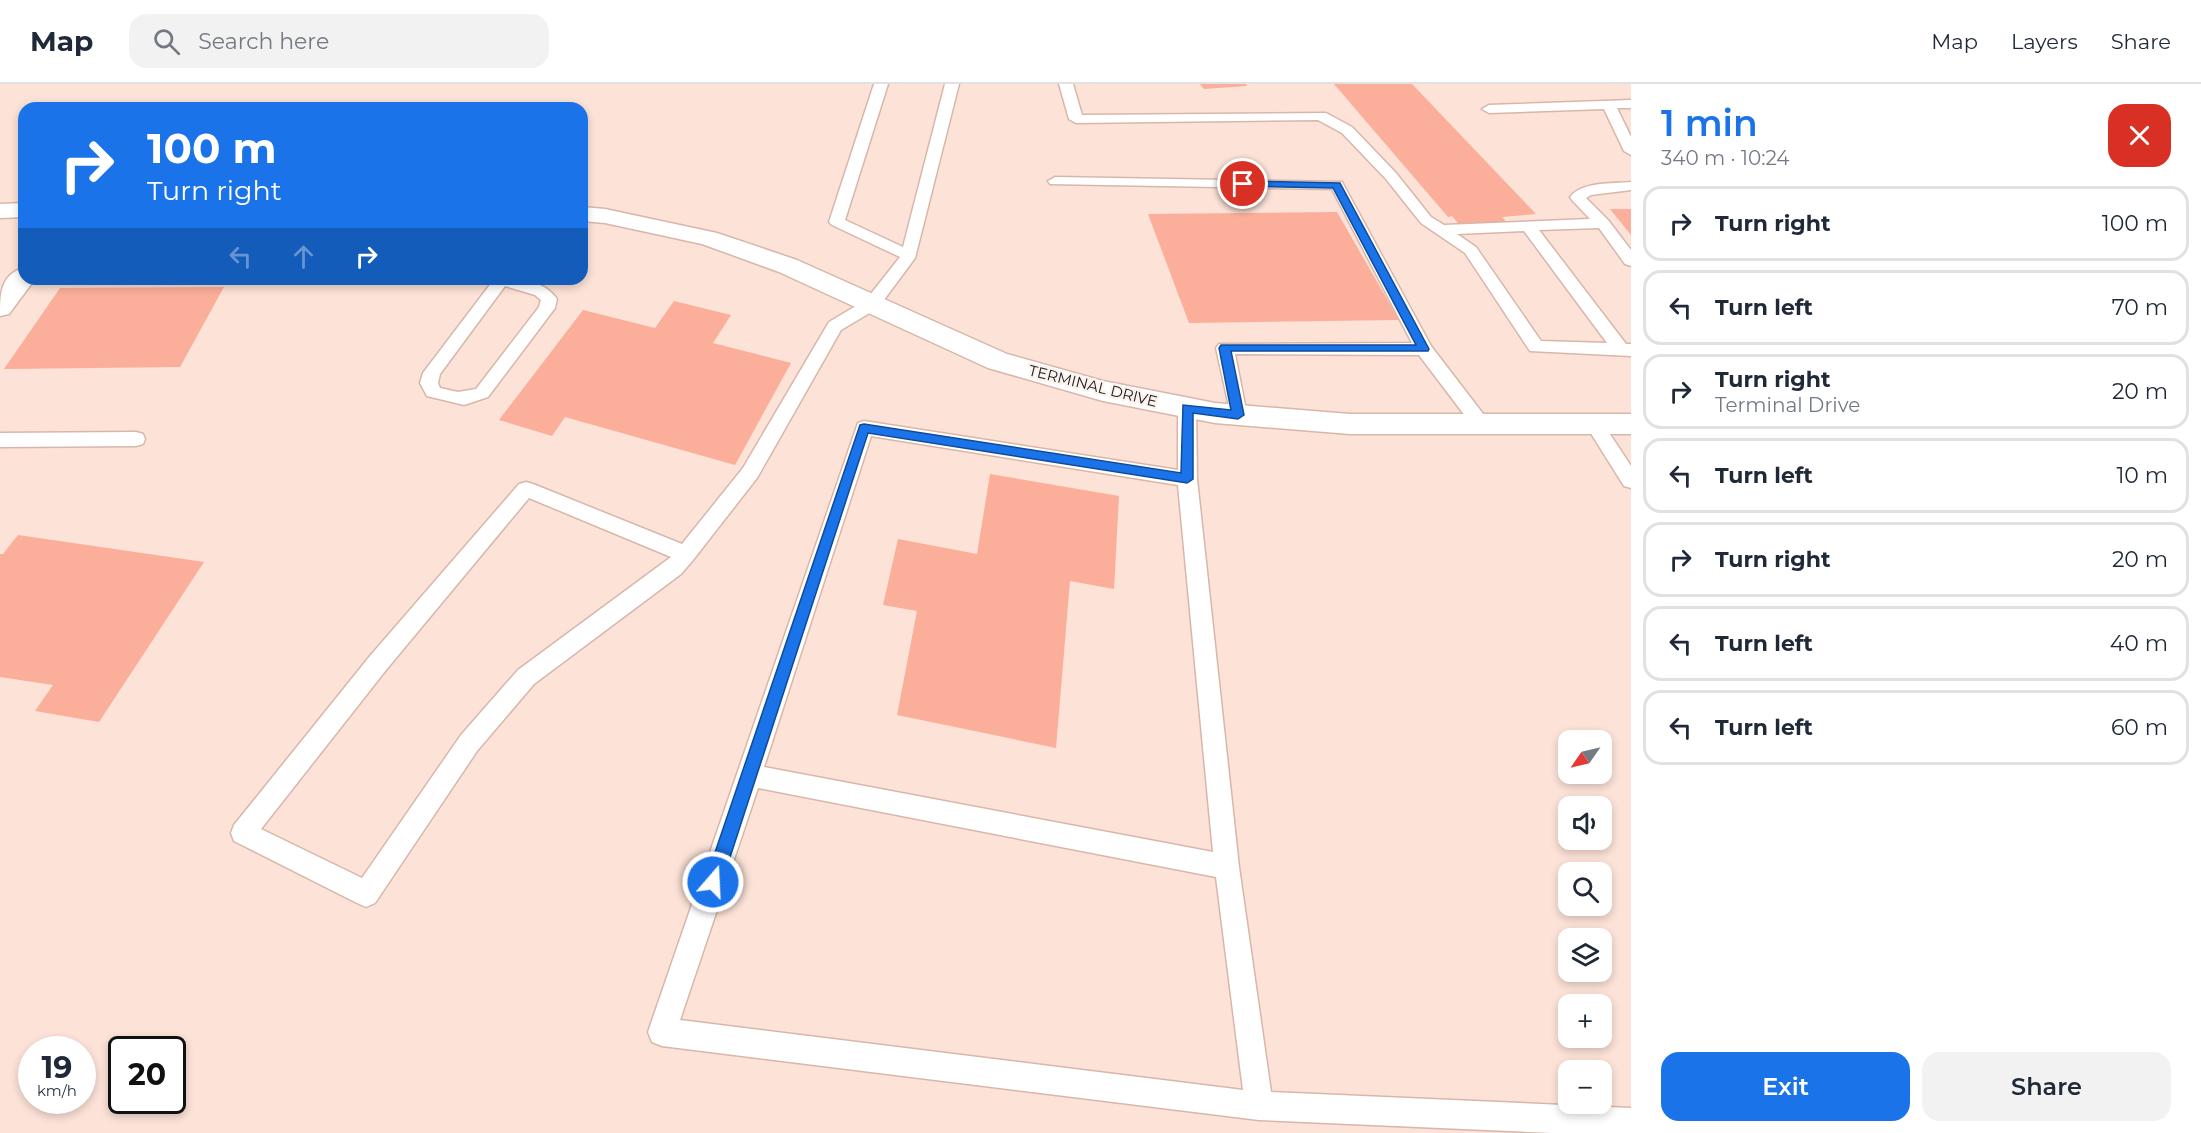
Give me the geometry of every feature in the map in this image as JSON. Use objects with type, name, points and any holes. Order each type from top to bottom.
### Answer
[{"type":"street","points":[[0,211],[18,210]]},
{"type":"street","name":"TERMINAL DRIVE","points":[[588,215],[605,216],[708,238],[788,266],[998,361],[1103,392],[1238,415],[1350,424],[1631,424]]},
{"type":"street","points":[[0,308],[18,284]]},
{"type":"lane","points":[[881,84],[837,222],[909,255]]},
{"type":"lane","points":[[686,554],[526,489],[378,663],[243,833],[366,894],[469,744],[526,677],[674,568],[686,554],[750,473],[835,326],[872,304],[909,255],[952,84]]},
{"type":"lane","points":[[1066,84],[1076,119],[1321,116],[1347,130],[1391,176],[1426,220],[1471,250],[1536,347],[1626,350]]},
{"type":"lane","points":[[1489,109],[1631,104]]},
{"type":"lane","points":[[1610,106],[1631,151]]},
{"type":"lane","points":[[1055,181],[1336,185],[1424,349],[1480,424]]},
{"type":"lane","points":[[1631,186],[1587,191],[1577,197],[1603,223],[1631,261]]},
{"type":"lane","points":[[1442,230],[1603,223]]},
{"type":"lane","points":[[1528,226],[1626,350]]},
{"type":"lane","points":[[496,285],[432,373],[429,383],[433,392],[457,400],[472,399],[482,393],[547,308],[549,299],[541,291],[519,285]]},
{"type":"lane","points":[[1238,415],[1225,348],[1424,349]]},
{"type":"lane","points":[[1187,408],[1187,479],[1227,867],[1259,1106]]},
{"type":"lane","points":[[1594,424],[1631,481]]},
{"type":"lane","points":[[1187,479],[864,428],[750,775],[662,1032],[1259,1106],[1631,1122]]},
{"type":"lane","points":[[0,440],[136,439]]},
{"type":"lane","points":[[750,775],[1227,867]]},
{"type":"building","points":[[1200,84],[1246,84],[1247,86],[1204,89]]},
{"type":"building","points":[[1334,84],[1412,84],[1536,214],[1502,217],[1513,229],[1466,233],[1452,216],[1448,217]]},
{"type":"building","points":[[1610,209],[1631,209],[1631,235]]},
{"type":"building","points":[[1337,212],[1399,320],[1189,323],[1148,214]]},
{"type":"building","points":[[224,287],[180,367],[4,369],[60,288]]},
{"type":"building","points":[[674,301],[731,315],[713,343],[791,363],[735,465],[565,417],[552,436],[499,420],[583,310],[655,328]]},
{"type":"building","points":[[990,474],[1119,496],[1114,589],[1070,581],[1056,748],[897,715],[917,611],[883,605],[898,539],[977,554]]},
{"type":"building","points":[[18,535],[204,562],[99,722],[35,711],[53,685],[0,677],[0,554],[3,554]]},
{"type":"route","points":[[713,882],[864,428],[1187,479],[1187,408],[1238,415],[1225,348],[1424,349],[1336,185],[1243,184]]}]
